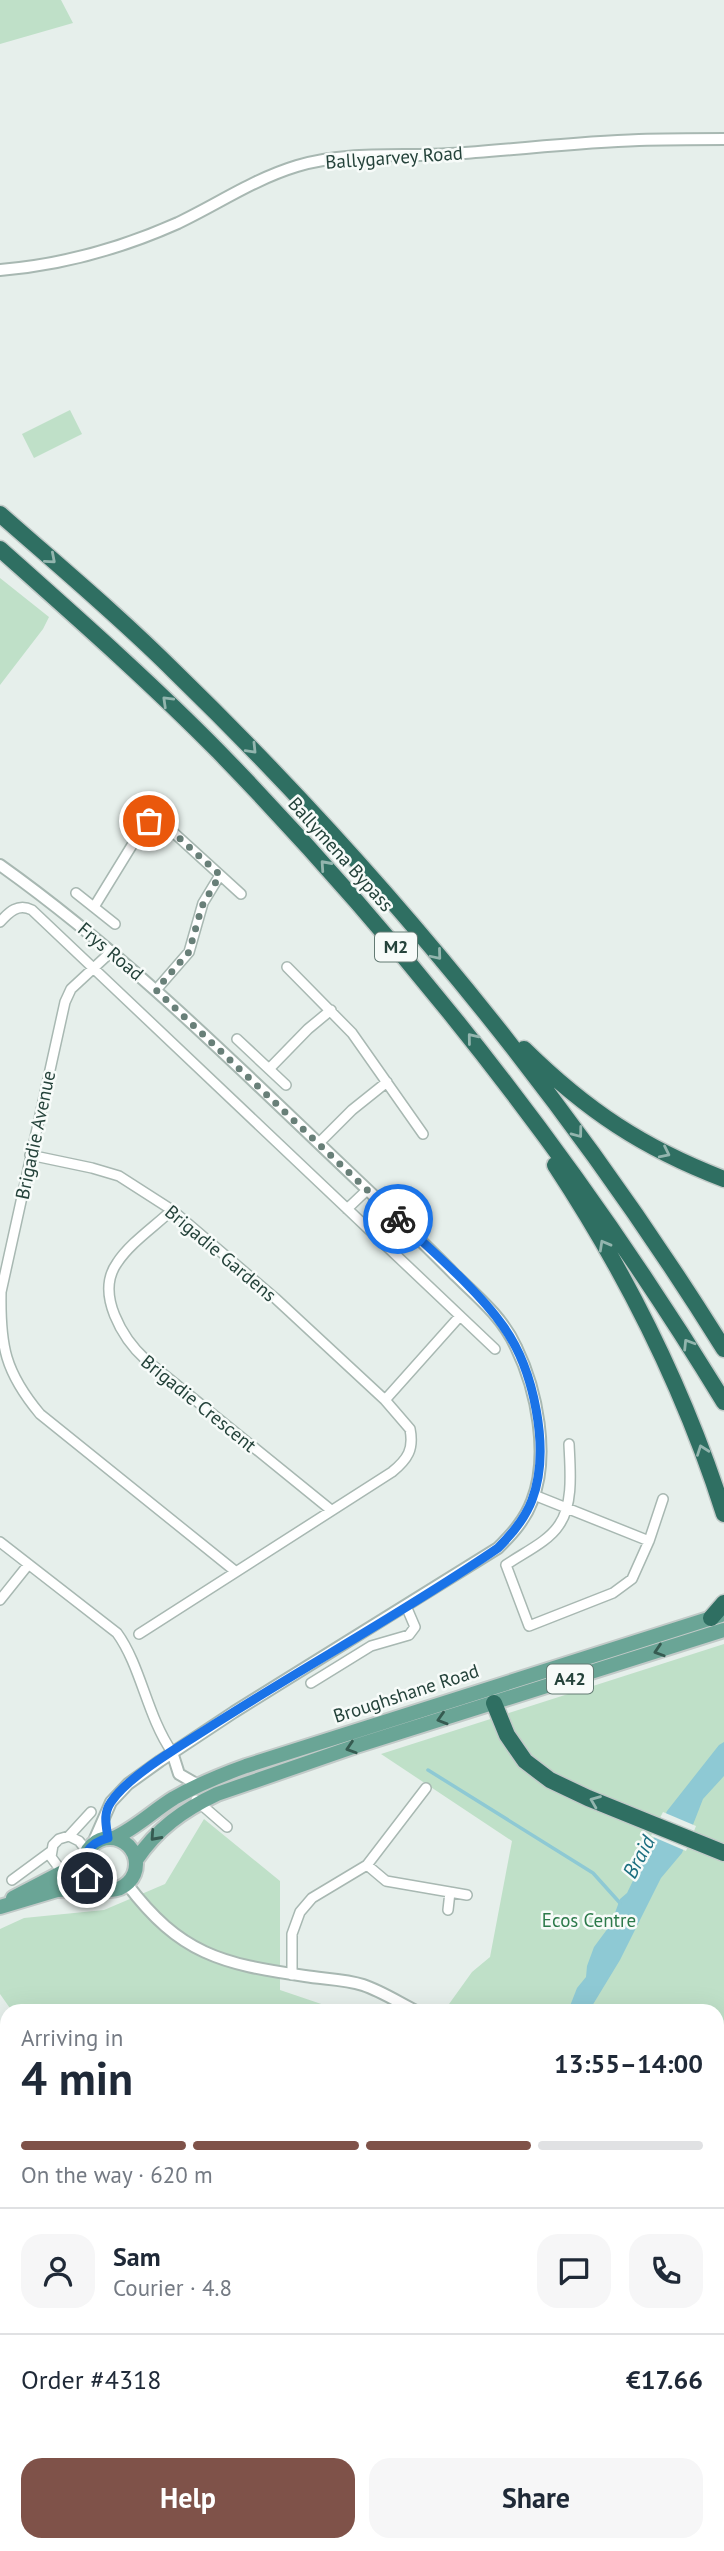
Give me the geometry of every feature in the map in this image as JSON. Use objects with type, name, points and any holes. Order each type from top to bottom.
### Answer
[{"type":"highway","name":"Ballymena Bypass","points":[[0,514],[173,669],[327,826],[480,1006],[586,1144],[724,1349]]},
{"type":"highway","name":"Ballymena Bypass","points":[[0,549],[122,658],[218,751],[326,865],[420,974],[495,1066],[582,1184],[643,1272],[724,1402]]},
{"type":"highway","points":[[480,1006],[567,1090],[595,1112],[656,1149],[724,1179]]},
{"type":"highway","points":[[495,1066],[579,1202],[653,1337],[688,1413],[724,1514]]},
{"type":"highway","points":[[717,1616],[724,1603]]},
{"type":"highway","points":[[494,1703],[507,1735],[524,1761],[550,1780],[724,1853]]},
{"type":"main road","name":"Broughshane Road","points":[[111,1838],[129,1831],[193,1788],[299,1748],[717,1616]]},
{"type":"main road","name":"Broughshane Road","points":[[136,1860],[158,1832],[198,1803],[251,1780],[724,1630]]},
{"type":"main road","points":[[494,1703],[496,1691],[503,1682]]},
{"type":"main road","points":[[111,1838],[128,1845],[136,1860]]},
{"type":"main road","name":"A42","points":[[111,1838],[88,1852],[63,1873],[23,1891],[0,1907],[57,1890],[114,1890],[127,1884],[135,1873],[136,1860]]},
{"type":"main road","points":[[88,1852],[87,1878],[100,1888]]},
{"type":"street","name":"Ballygarvey Road","points":[[0,270],[33,268],[77,258],[148,236],[208,208],[246,186],[314,162],[639,140],[724,139]]},
{"type":"street","points":[[94,907],[117,866],[145,824],[151,821],[163,823],[241,894]]},
{"type":"street","name":"Frys Road","points":[[0,864],[112,951],[156,990],[489,1308],[516,1348],[531,1391],[539,1430],[541,1460],[534,1494],[524,1518],[498,1548],[172,1752],[117,1795],[88,1852]]},
{"type":"street","points":[[156,990],[189,952],[202,906],[220,875]]},
{"type":"street","points":[[76,893],[115,924]]},
{"type":"street","name":"Frys Road","points":[[0,922],[14,909],[23,907],[32,910],[495,1349]]},
{"type":"street","name":"Brigadie Avenue","points":[[112,951],[71,989],[65,1002],[1,1292],[1,1325],[7,1363],[21,1392],[40,1414],[235,1571]]},
{"type":"street","points":[[287,967],[352,1033],[423,1134]]},
{"type":"street","points":[[269,1069],[331,1010]]},
{"type":"street","points":[[237,1039],[286,1085]]},
{"type":"street","points":[[319,1143],[352,1110],[387,1082]]},
{"type":"street","name":"Brigadie Gardens","points":[[30,1155],[119,1176],[172,1210],[275,1298],[385,1399],[410,1427],[412,1440],[408,1456],[392,1472],[139,1634]]},
{"type":"street","points":[[347,1209],[367,1190]]},
{"type":"street","name":"Brigadie Crescent","points":[[172,1210],[125,1254],[114,1269],[110,1293],[120,1328],[128,1342],[146,1360],[331,1510]]},
{"type":"street","points":[[385,1399],[460,1316]]},
{"type":"street","points":[[569,1444],[570,1471],[566,1508],[560,1524],[551,1534],[506,1564],[529,1626],[613,1593],[632,1579],[649,1541],[663,1499]]},
{"type":"street","points":[[534,1494],[649,1541]]},
{"type":"street","points":[[0,1542],[117,1633],[126,1648],[160,1734],[172,1752],[179,1773],[193,1788],[198,1803],[226,1828]]},
{"type":"street","points":[[0,1600],[28,1565]]},
{"type":"street","points":[[311,1683],[374,1644],[409,1636],[415,1625],[406,1606]]},
{"type":"street","points":[[292,1975],[292,1934],[299,1912],[312,1898],[367,1865],[426,1787]]},
{"type":"street","points":[[63,1873],[53,1861],[50,1852],[52,1844],[69,1836],[91,1812]]},
{"type":"street","points":[[104,1816],[111,1838]]},
{"type":"street","points":[[69,1836],[79,1841],[88,1852]]},
{"type":"street","points":[[12,1880],[50,1852]]},
{"type":"street","points":[[367,1865],[386,1881],[467,1895]]},
{"type":"street","points":[[127,1884],[161,1924],[184,1943],[209,1956],[234,1964],[292,1975],[362,1985],[401,2004]]},
{"type":"street","points":[[448,1910],[450,1892]]},
{"type":"green space","points":[[0,0],[61,0],[73,23],[0,44]]},
{"type":"green space","points":[[70,410],[82,434],[34,458],[22,434]]},
{"type":"green space","points":[[0,578],[49,617],[43,629],[0,685]]},
{"type":"green space","name":"Ecos Centre","points":[[724,1644],[724,2004],[449,2004],[472,1972],[490,1957],[512,1841],[381,1754]]},
{"type":"green space","points":[[204,1819],[280,1881],[280,1990],[321,2004],[7,2004],[0,1994],[0,1929],[24,1918],[104,1910],[165,1884]]},
{"type":"water","points":[[724,1742],[724,1776],[703,1799],[682,1853],[661,1878],[620,1960],[593,2004],[571,2004],[577,1988],[586,1977],[594,1947],[611,1924],[620,1899],[627,1893],[667,1811]]},
{"type":"pier","points":[[663,1812],[696,1826],[686,1851],[651,1836]]},
{"type":"waterway","points":[[428,1770],[593,1873],[620,1903]]},
{"type":"way so far","points":[[149,821],[163,823],[220,875],[202,906],[189,952],[156,990],[398,1219]]},
{"type":"route","points":[[87,1878],[83,1861],[85,1855],[93,1843],[108,1838],[104,1816],[111,1802],[128,1784],[234,1712],[479,1561],[513,1534],[524,1518],[538,1482],[541,1460],[539,1430],[531,1391],[516,1348],[489,1308],[398,1219]]},
{"type":"water label","name":"Braid","points":[[639,1857]]}]
